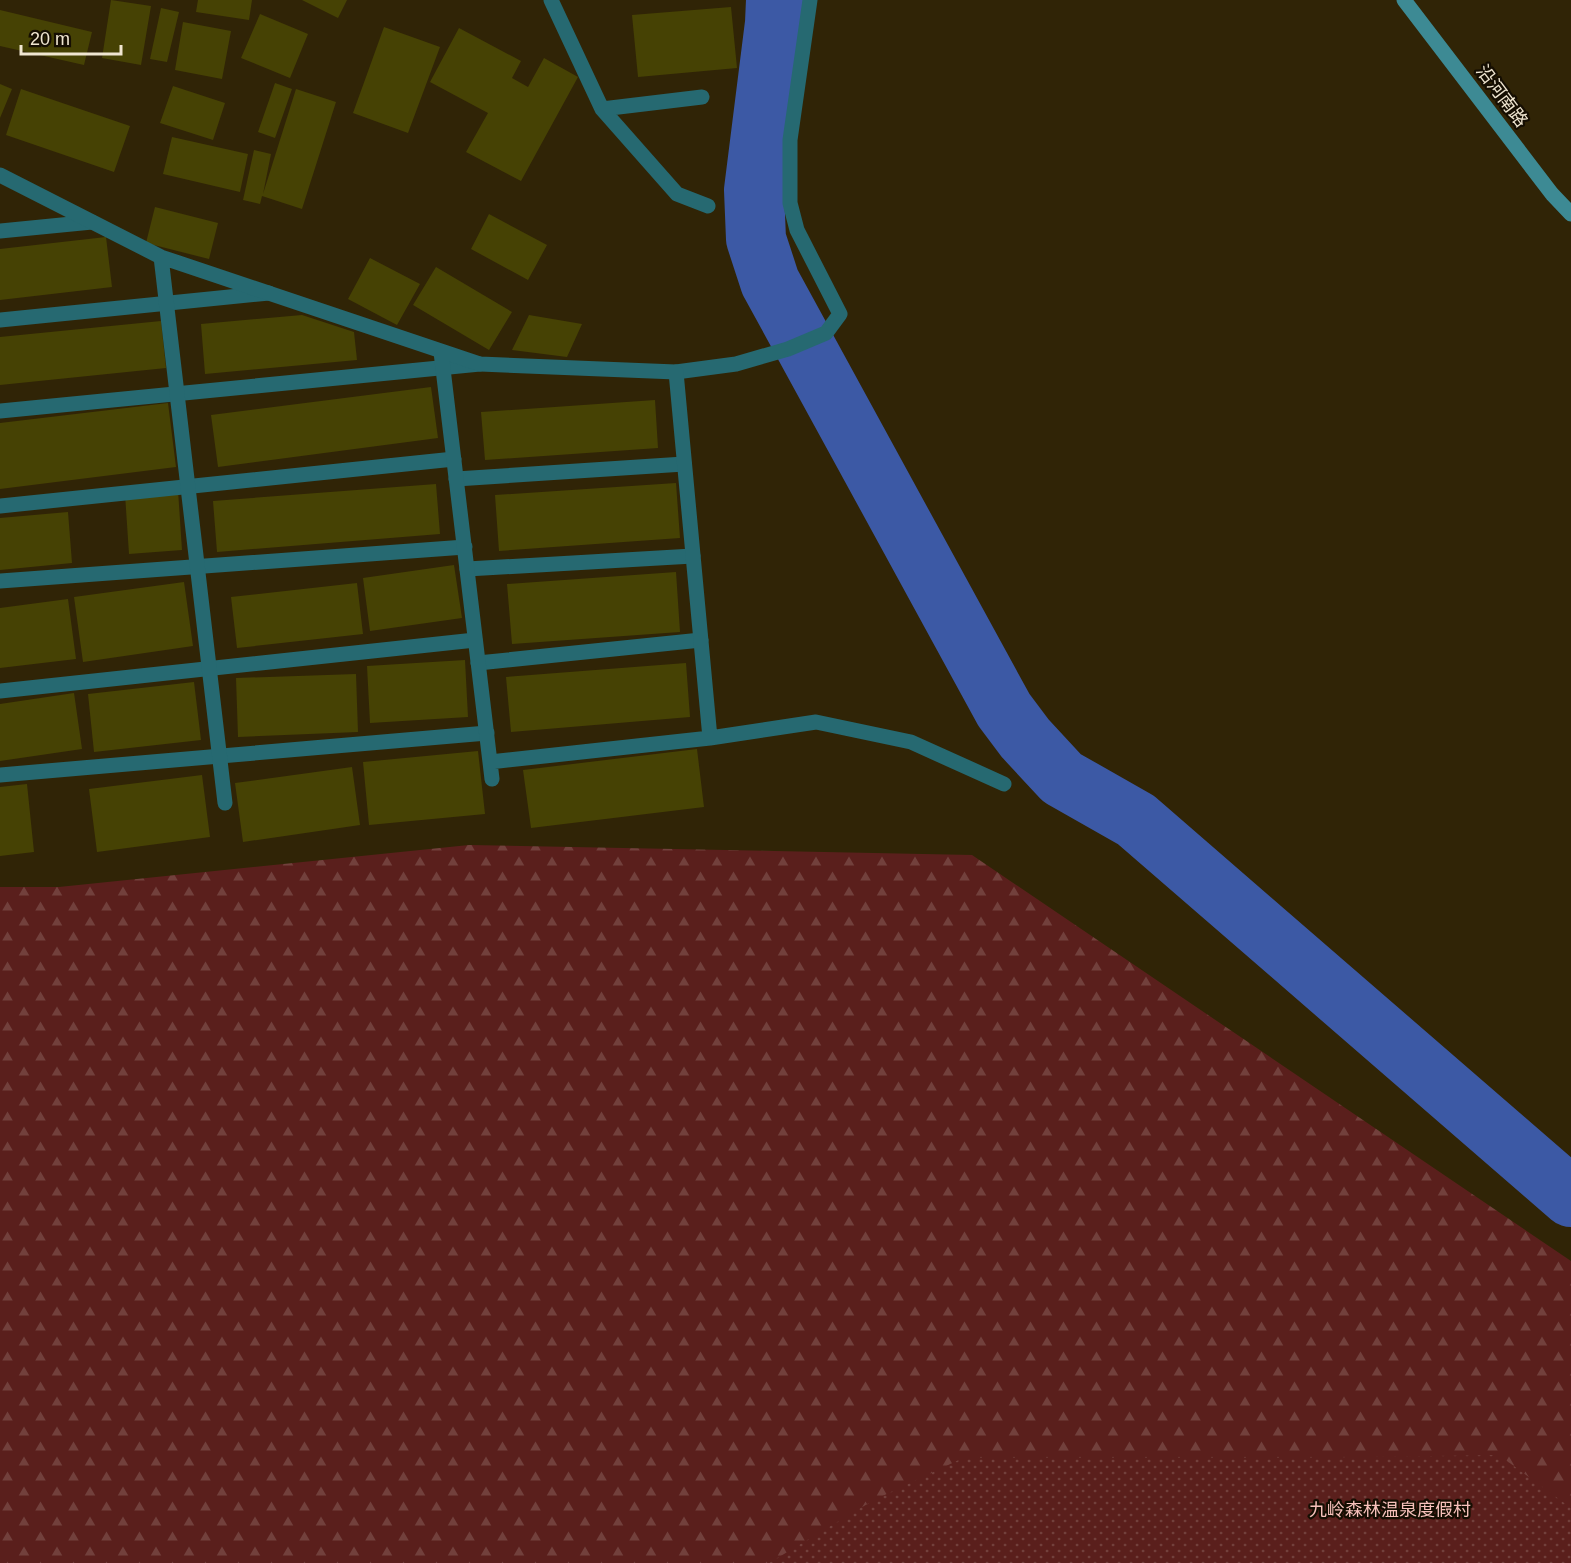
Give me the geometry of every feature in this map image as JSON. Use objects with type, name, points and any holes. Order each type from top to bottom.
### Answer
[{"type":"main road","name":"沿河南路","points":[[1404,0],[1552,194],[1571,214]]},
{"type":"street","points":[[568,0],[551,1],[602,109],[677,194],[708,206]]},
{"type":"street","points":[[0,411],[480,364],[676,372],[736,364],[788,349],[826,333],[840,314],[797,230],[790,203],[790,140],[810,0]]},
{"type":"street","points":[[602,109],[702,97]]},
{"type":"street","points":[[0,176],[161,256],[480,364]]},
{"type":"street","points":[[0,231],[92,222]]},
{"type":"street","points":[[161,256],[225,803]]},
{"type":"street","points":[[0,320],[271,293]]},
{"type":"street","points":[[441,352],[492,779]]},
{"type":"street","points":[[676,372],[710,738]]},
{"type":"street","points":[[0,506],[454,459]]},
{"type":"street","points":[[456,479],[684,464]]},
{"type":"street","points":[[0,581],[465,547]]},
{"type":"street","points":[[467,569],[693,556]]},
{"type":"street","points":[[0,691],[475,640]]},
{"type":"street","points":[[478,663],[701,640]]},
{"type":"street","points":[[490,762],[710,738],[816,722],[911,742],[1004,784]]},
{"type":"street","points":[[0,775],[487,733]]},
{"type":"green space","points":[[469,845],[972,855],[1571,1261],[1571,1563],[0,1563],[0,887],[59,887]]},
{"type":"green space","name":"九岭森林温泉度假村","points":[[1499,1455],[1571,1508],[1571,1563],[769,1563],[874,1500],[963,1458],[1301,1458]]},
{"type":"building","points":[[111,0],[151,6],[141,65],[102,58]]},
{"type":"building","points":[[198,0],[252,0],[249,20],[196,12]]},
{"type":"building","points":[[302,0],[347,0],[338,18]]},
{"type":"building","points":[[731,7],[737,68],[638,77],[632,15]]},
{"type":"building","points":[[161,8],[179,12],[167,62],[150,59]]},
{"type":"building","points":[[0,10],[92,32],[84,65],[0,46]]},
{"type":"building","points":[[260,14],[308,34],[290,78],[241,58]]},
{"type":"building","points":[[183,22],[231,31],[222,79],[175,70]]},
{"type":"building","points":[[384,27],[440,47],[408,133],[353,113]]},
{"type":"building","points":[[459,28],[521,61],[512,78],[528,87],[544,58],[578,77],[521,181],[466,152],[488,113],[430,82]]},
{"type":"building","points":[[275,83],[292,89],[275,138],[258,132]]},
{"type":"building","points":[[0,84],[12,89],[0,118]]},
{"type":"building","points":[[173,86],[225,103],[213,140],[160,123]]},
{"type":"building","points":[[21,89],[130,126],[114,172],[6,135]]},
{"type":"building","points":[[296,89],[336,102],[302,209],[262,196],[260,204],[243,200],[254,150],[271,154],[263,194]]},
{"type":"building","points":[[172,137],[248,154],[240,192],[163,174]]},
{"type":"building","points":[[155,207],[218,223],[209,259],[146,243]]},
{"type":"building","points":[[489,214],[547,245],[528,280],[471,249]]},
{"type":"building","points":[[106,237],[112,287],[0,300],[0,249]]},
{"type":"building","points":[[370,258],[420,284],[397,325],[348,299]]},
{"type":"building","points":[[436,267],[512,312],[489,350],[413,305]]},
{"type":"building","points":[[302,315],[354,332],[357,360],[205,374],[201,324]]},
{"type":"building","points":[[529,315],[582,324],[567,357],[512,350]]},
{"type":"building","points":[[161,321],[166,368],[0,385],[0,337]]},
{"type":"building","points":[[431,387],[438,438],[218,467],[211,415]]},
{"type":"building","points":[[655,400],[658,448],[485,460],[481,412]]},
{"type":"building","points":[[168,403],[176,467],[0,489],[0,423]]},
{"type":"building","points":[[676,483],[680,538],[499,551],[495,495]]},
{"type":"building","points":[[436,484],[440,534],[217,552],[213,501]]},
{"type":"building","points":[[178,490],[182,550],[129,554],[125,494]]},
{"type":"building","points":[[68,512],[72,563],[0,570],[0,518]]},
{"type":"building","points":[[454,565],[462,618],[370,631],[363,578]]},
{"type":"building","points":[[676,572],[680,632],[512,644],[507,584]]},
{"type":"building","points":[[184,582],[193,646],[83,662],[74,597]]},
{"type":"building","points":[[357,583],[363,634],[237,648],[231,597]]},
{"type":"building","points":[[68,599],[76,659],[0,668],[0,608]]},
{"type":"building","points":[[465,660],[468,717],[370,723],[367,666]]},
{"type":"building","points":[[686,663],[690,717],[511,732],[506,677]]},
{"type":"building","points":[[356,674],[358,732],[238,737],[236,678]]},
{"type":"building","points":[[194,682],[201,740],[94,752],[88,694]]},
{"type":"building","points":[[74,693],[82,749],[0,761],[0,704]]},
{"type":"building","points":[[697,749],[704,807],[531,828],[523,770]]},
{"type":"building","points":[[478,751],[485,814],[369,825],[363,762]]},
{"type":"building","points":[[352,767],[360,825],[243,842],[235,783]]},
{"type":"building","points":[[202,775],[210,837],[97,852],[89,789]]},
{"type":"building","points":[[27,784],[34,852],[0,856],[0,787]]},
{"type":"waterway","points":[[776,0],[754,190],[756,239],[770,282],[1004,710],[1025,738],[1062,778],[1136,820],[1571,1197]]}]
